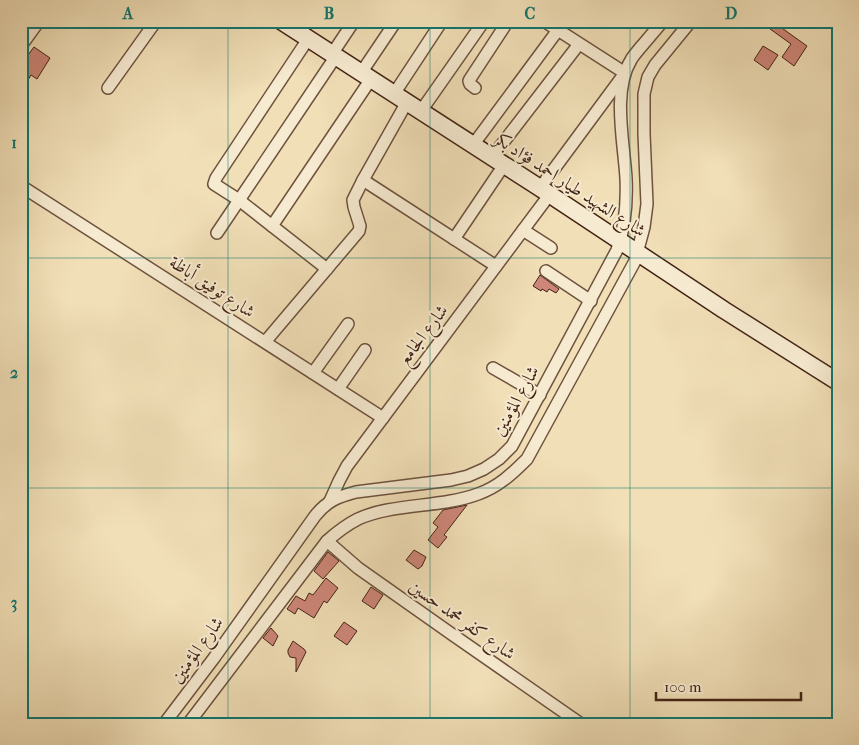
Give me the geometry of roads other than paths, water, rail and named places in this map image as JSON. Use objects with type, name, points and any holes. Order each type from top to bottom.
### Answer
[{"type":"street","points":[[21,46],[38,21]]},
{"type":"street","points":[[108,88],[156,21]]},
{"type":"street","name":"شارع الشهيد طيار احمد فؤاد بكر","points":[[281,21],[305,31],[333,55],[545,191],[724,310],[838,382]]},
{"type":"street","points":[[217,233],[354,21]]},
{"type":"street","points":[[272,226],[366,76],[396,21]]},
{"type":"street","points":[[265,342],[358,231],[360,226],[354,207],[354,200],[400,98],[442,21]]},
{"type":"street","points":[[421,111],[484,21]]},
{"type":"street","points":[[475,88],[470,84],[470,79],[508,21]]},
{"type":"street","points":[[544,21],[625,73]]},
{"type":"street","name":"شارع المؤمنين","points":[[164,724],[214,658],[315,516],[330,501],[356,492],[451,480],[468,476],[484,469],[499,459],[512,446],[617,250],[625,203],[626,180],[620,97],[625,73],[631,60],[663,21]]},
{"type":"street","name":"شارع المؤمنين","points":[[188,724],[326,541],[341,529],[374,513],[478,494],[496,486],[513,474],[527,459],[638,253],[647,204],[643,113],[644,94],[648,77],[655,65],[691,21]]},
{"type":"street","points":[[473,145],[558,30]]},
{"type":"street","points":[[305,31],[214,181],[215,186],[239,200],[327,269]]},
{"type":"street","points":[[454,239],[498,161],[579,44]]},
{"type":"street","name":"شارع الجامع","points":[[330,501],[347,466],[523,230],[545,191],[625,73]]},
{"type":"street","points":[[363,180],[496,266]]},
{"type":"street","name":"شارع توفيق أباظة","points":[[21,186],[382,418]]},
{"type":"street","points":[[523,230],[551,248]]},
{"type":"street","points":[[546,271],[591,300]]},
{"type":"street","points":[[314,374],[348,324]]},
{"type":"street","points":[[338,389],[365,350]]},
{"type":"street","points":[[493,368],[540,395]]},
{"type":"street","name":"شارع كفر محمد حسين","points":[[326,541],[358,568],[581,724]]}]
